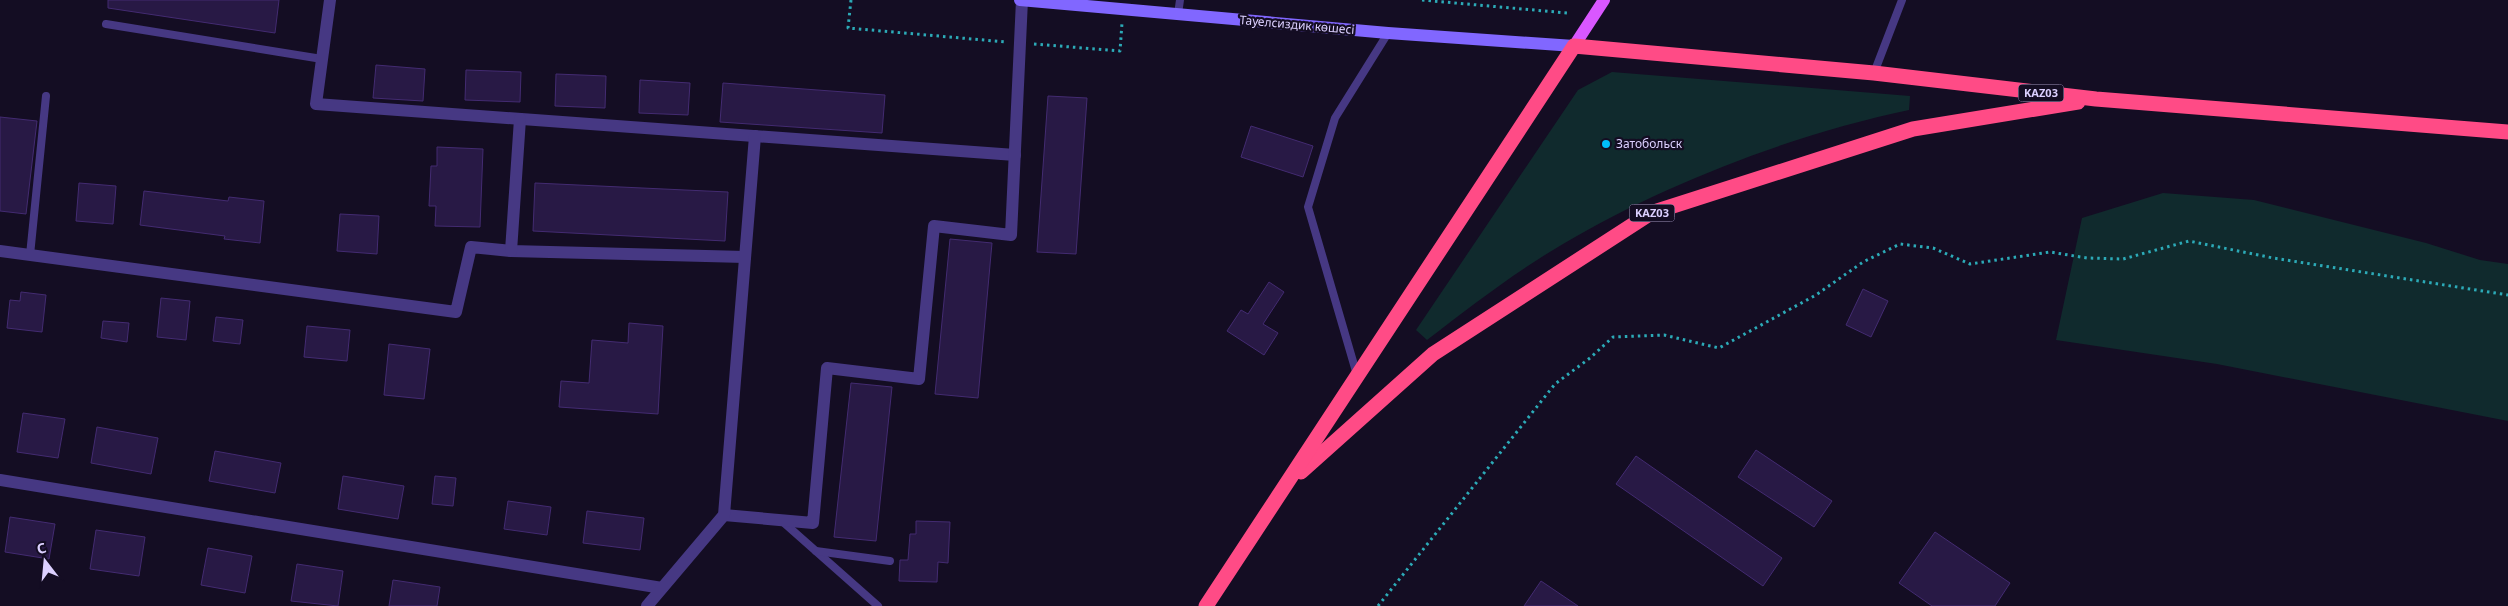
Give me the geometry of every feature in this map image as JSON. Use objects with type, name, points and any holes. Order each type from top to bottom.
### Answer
[{"type":"highway","name":"KАZ03","points":[[1206,606],[1574,46],[1874,73],[2096,99],[2508,132]]},
{"type":"highway","name":"KАZ03","points":[[1285,486],[1434,354],[1651,213],[1913,129],[2096,99]]},
{"type":"main road","points":[[1574,46],[1604,0]]},
{"type":"street","points":[[330,0],[316,104],[1015,155]]},
{"type":"street","points":[[724,515],[813,523],[827,368],[919,379],[934,226],[1011,235],[1021,0]]},
{"type":"street","name":"Тауелсиздик көшесі","points":[[1021,0],[1388,33],[1574,46]]},
{"type":"street","points":[[511,251],[520,118]]},
{"type":"street","points":[[647,606],[724,515],[754,136]]},
{"type":"street","points":[[0,252],[456,312],[471,247],[511,251],[745,257]]},
{"type":"street","points":[[0,480],[662,588]]},
{"type":"lane","points":[[1178,14],[1180,0]]},
{"type":"lane","points":[[1874,73],[1902,0]]},
{"type":"lane","points":[[106,24],[322,59]]},
{"type":"lane","points":[[1357,377],[1308,207],[1336,118],[1388,33]]},
{"type":"lane","points":[[30,255],[46,96]]},
{"type":"lane","points":[[782,520],[875,605]]},
{"type":"lane","points":[[816,551],[890,561]]},
{"type":"path","points":[[851,0],[848,28],[1120,51],[1123,9]]},
{"type":"path","points":[[1422,0],[1567,13]]},
{"type":"path","points":[[1378,606],[1554,384],[1590,358],[1612,337],[1664,335],[1719,348],[1816,295],[1863,262],[1900,244],[1933,248],[1970,264],[2050,252],[2087,258],[2123,259],[2189,241],[2272,258],[2508,295]]},
{"type":"green space","points":[[1612,72],[1910,96],[1909,110],[1865,120],[1776,147],[1644,201],[1602,222],[1545,255],[1427,340],[1416,330],[1578,90]]},
{"type":"green space","points":[[2163,193],[2254,200],[2426,243],[2480,260],[2508,264],[2508,421],[2217,364],[2056,340],[2082,218]]},
{"type":"building","points":[[108,0],[279,0],[275,33],[108,8]]},
{"type":"building","points":[[376,65],[425,69],[423,101],[373,98]]},
{"type":"building","points":[[466,70],[521,72],[520,102],[465,100]]},
{"type":"building","points":[[556,74],[606,76],[605,108],[555,106]]},
{"type":"building","points":[[640,80],[690,83],[688,115],[639,113]]},
{"type":"building","points":[[723,83],[885,95],[882,133],[720,122]]},
{"type":"building","points":[[1048,96],[1087,98],[1076,254],[1037,252]]},
{"type":"building","points":[[0,117],[37,121],[26,214],[0,211]]},
{"type":"building","points":[[1251,126],[1313,146],[1303,177],[1241,157]]},
{"type":"building","points":[[437,147],[483,149],[480,227],[435,226],[436,206],[429,206],[431,166],[437,166]]},
{"type":"building","points":[[79,183],[116,186],[113,224],[76,221]]},
{"type":"building","points":[[535,183],[728,192],[725,241],[533,231]]},
{"type":"building","points":[[144,191],[228,201],[229,197],[264,201],[260,243],[224,239],[225,236],[140,225]]},
{"type":"building","points":[[340,214],[379,216],[377,254],[337,251]]},
{"type":"building","points":[[950,239],[992,243],[978,398],[935,394]]},
{"type":"building","points":[[1269,282],[1284,292],[1263,324],[1278,333],[1264,355],[1227,331],[1241,310],[1248,314]]},
{"type":"building","points":[[1863,289],[1888,301],[1871,337],[1846,325]]},
{"type":"building","points":[[21,292],[46,295],[42,332],[7,328],[10,300],[20,301]]},
{"type":"building","points":[[161,298],[190,301],[186,340],[157,337]]},
{"type":"building","points":[[216,317],[243,320],[240,344],[213,341]]},
{"type":"building","points":[[103,321],[129,323],[127,342],[101,338]]},
{"type":"building","points":[[629,323],[663,326],[658,414],[559,407],[561,381],[589,383],[592,340],[628,343]]},
{"type":"building","points":[[307,326],[350,330],[347,361],[304,357]]},
{"type":"building","points":[[389,344],[430,349],[424,399],[384,395]]},
{"type":"building","points":[[851,383],[892,387],[876,541],[834,537]]},
{"type":"building","points":[[23,413],[65,419],[58,458],[17,452]]},
{"type":"building","points":[[97,427],[158,438],[151,474],[91,463]]},
{"type":"building","points":[[1756,450],[1832,501],[1814,527],[1738,477]]},
{"type":"building","points":[[215,451],[281,463],[275,493],[209,481]]},
{"type":"building","points":[[1636,456],[1782,558],[1763,586],[1616,484]]},
{"type":"building","points":[[343,476],[404,486],[398,519],[338,509]]},
{"type":"building","points":[[435,476],[456,478],[453,506],[432,504]]},
{"type":"building","points":[[508,501],[551,507],[547,535],[504,529]]},
{"type":"building","points":[[587,511],[644,518],[640,550],[583,543]]},
{"type":"building","points":[[10,517],[55,524],[49,559],[5,552]]},
{"type":"building","points":[[916,521],[950,522],[948,563],[938,562],[937,582],[899,581],[900,560],[908,560],[910,534],[916,534]]},
{"type":"building","points":[[96,530],[145,537],[139,576],[90,569]]},
{"type":"building","points":[[1935,532],[2010,583],[1995,606],[1932,606],[1899,583]]},
{"type":"building","points":[[208,548],[252,556],[245,593],[201,585]]},
{"type":"building","points":[[297,564],[343,571],[338,606],[291,601]]},
{"type":"building","points":[[393,580],[440,587],[437,606],[389,606]]},
{"type":"building","points":[[1541,581],[1578,606],[1524,606]]},
{"type":"place","name":"Затобольск","points":[[1606,144]]}]
